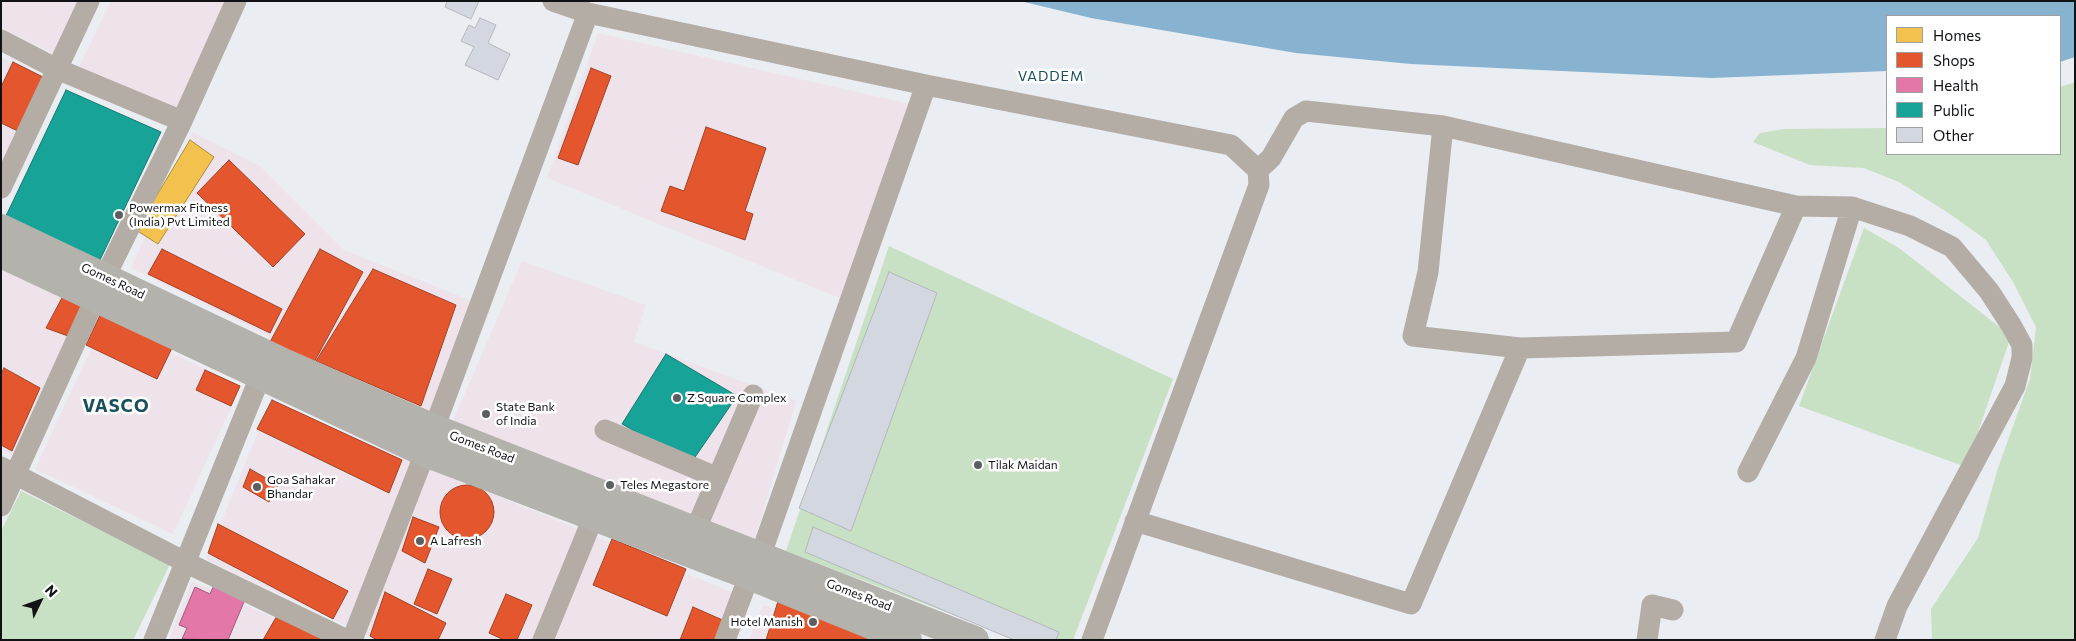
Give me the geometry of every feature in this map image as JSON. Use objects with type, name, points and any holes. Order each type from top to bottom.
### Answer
[{"type":"main road","name":"Gomes Road","points":[[1,228],[101,287],[264,366],[425,453],[593,518],[754,566],[975,640]]},
{"type":"main road","name":"Gomes Road","points":[[1,254],[101,287]]},
{"type":"main road","name":"Gomes Road","points":[[264,366],[434,428],[695,531],[754,566],[908,640]]},
{"type":"street","points":[[1,188],[89,1]]},
{"type":"street","points":[[1,506],[9,471],[182,121],[236,1]]},
{"type":"street","points":[[552,1],[588,13],[926,85],[1231,145],[1258,170],[1258,185],[1092,640]]},
{"type":"street","points":[[352,640],[425,453],[588,13]]},
{"type":"street","points":[[1,40],[57,69],[182,121]]},
{"type":"street","points":[[725,640],[754,566],[926,85]]},
{"type":"street","points":[[1258,170],[1271,158],[1294,118],[1306,111],[1443,126],[1796,206],[1852,207],[1910,226],[1952,247],[1989,291],[2022,345],[2022,358],[2015,386],[1897,606],[1885,640]]},
{"type":"street","points":[[1443,126],[1428,272],[1414,336],[1520,348],[1736,342],[1796,206]]},
{"type":"street","points":[[1748,472],[1806,358],[1852,207]]},
{"type":"street","points":[[1135,521],[1411,604],[1520,348]]},
{"type":"street","points":[[154,640],[264,366]]},
{"type":"street","points":[[695,531],[753,395]]},
{"type":"street","points":[[604,430],[718,478]]},
{"type":"street","points":[[9,471],[186,562],[347,640]]},
{"type":"street","points":[[542,640],[593,518]]},
{"type":"street","points":[[1647,640],[1652,605],[1673,610]]},
{"type":"shaded area","points":[[1,1],[78,1],[53,53],[1,28]]},
{"type":"shaded area","points":[[111,1],[229,1],[176,113],[79,67]]},
{"type":"shaded area","points":[[598,33],[910,104],[842,299],[547,178]]},
{"type":"shaded area","points":[[1,57],[44,80],[1,170]]},
{"type":"shaded area","points":[[192,132],[260,166],[344,250],[472,301],[429,416],[131,268]]},
{"type":"shaded area","points":[[522,261],[646,305],[634,342],[796,401],[754,542],[450,428]]},
{"type":"shaded area","points":[[1,268],[84,307],[18,458],[1,450]]},
{"type":"shaded area","points":[[104,321],[241,386],[173,534],[35,469]]},
{"type":"shaded area","points":[[270,403],[734,593],[716,640],[377,640],[206,559]]},
{"type":"shaded area","points":[[192,581],[322,640],[169,640]]},
{"type":"shaded area","points":[[763,605],[852,640],[749,640]]},
{"type":"green space","points":[[2075,82],[2075,640],[1932,640],[1931,609],[1978,538],[1998,468],[2030,379],[2036,327],[2013,282],[1986,240],[1950,214],[1899,182],[1864,168],[1810,165],[1753,142],[1760,133],[1784,129],[1886,128],[1886,155],[2061,155],[2061,87]]},
{"type":"green space","points":[[1864,228],[1899,248],[2011,336],[1966,467],[1799,406]]},
{"type":"green space","name":"Tilak Maidan","points":[[889,246],[1173,379],[1073,640],[1019,640],[786,551]]},
{"type":"green space","points":[[21,491],[170,564],[133,640],[1,640],[1,531]]},
{"type":"water","points":[[1020,1],[2075,1],[2075,57],[2061,62],[2061,15],[1886,15],[1886,71],[1712,78],[1411,64],[1296,53],[1091,18]]},
{"type":"building: Homes","points":[[190,140],[214,157],[158,244],[136,230]]},
{"type":"building: Shops","points":[[13,62],[47,79],[22,133],[1,123],[1,87]]},
{"type":"building: Shops","points":[[591,68],[611,76],[578,165],[558,158]]},
{"type":"building: Shops","points":[[706,127],[766,148],[745,211],[753,214],[745,240],[661,211],[670,186],[684,191]]},
{"type":"building: Shops","points":[[229,160],[305,234],[273,267],[197,193]]},
{"type":"building: Shops","points":[[162,249],[282,309],[270,333],[148,274]]},
{"type":"building: Shops","points":[[320,249],[363,272],[312,366],[270,342]]},
{"type":"building: Shops","points":[[373,269],[456,305],[421,406],[316,361]]},
{"type":"building: Shops","points":[[63,296],[83,306],[68,336],[46,328]]},
{"type":"building: Shops","points":[[101,313],[172,348],[157,379],[86,345]]},
{"type":"building: Shops","points":[[4,368],[40,388],[12,451],[1,445],[1,374]]},
{"type":"building: Shops","points":[[205,370],[240,386],[231,406],[196,390]]},
{"type":"building: Shops","points":[[272,400],[402,460],[389,493],[257,429]]},
{"type":"building: Shops","points":[[250,469],[278,485],[269,502],[243,487]]},
{"type":"building: Shops","points":[[462,485],[472,485],[482,489],[490,497],[494,512],[490,527],[482,535],[472,539],[462,539],[452,535],[444,527],[440,517],[440,507],[444,497],[452,489]]},
{"type":"building: Shops","points":[[413,517],[439,527],[425,563],[402,551]]},
{"type":"building: Shops","points":[[218,524],[348,591],[333,619],[208,553]]},
{"type":"building: Shops","points":[[612,539],[686,569],[667,616],[593,585]]},
{"type":"building: Shops","points":[[428,569],[452,579],[437,614],[414,604]]},
{"type":"building: Shops","points":[[385,592],[446,623],[438,640],[377,640],[370,636]]},
{"type":"building: Shops","points":[[506,594],[532,605],[517,640],[504,640],[489,633]]},
{"type":"building: Shops","points":[[779,598],[881,640],[766,640]]},
{"type":"building: Shops","points":[[693,607],[727,622],[720,640],[680,640]]},
{"type":"building: Shops","points":[[278,614],[321,639],[321,640],[263,640]]},
{"type":"building: Health","points":[[215,583],[246,597],[228,640],[182,639],[187,628],[179,625],[195,587],[210,594]]},
{"type":"building: Public","points":[[66,90],[161,132],[99,262],[5,218]]},
{"type":"building: Public","points":[[666,354],[737,396],[691,463],[622,424]]},
{"type":"building: Other","points":[[447,1],[479,1],[471,19],[445,7]]},
{"type":"building: Other","points":[[480,18],[496,25],[488,43],[510,54],[498,80],[465,65],[474,47],[461,41],[469,25],[475,28]]},
{"type":"building: Other","points":[[889,272],[937,293],[851,531],[799,508]]},
{"type":"building: Other","points":[[813,527],[1059,632],[1056,640],[1014,640],[805,552]]},
{"type":"place","name":"Powermax Fitness (India) Pvt Limited","points":[[119,215]]},
{"type":"place","name":"Z Square Complex","points":[[677,398]]},
{"type":"place","name":"State Bank of India","points":[[486,414]]},
{"type":"place","name":"Tilak Maidan","points":[[978,465]]},
{"type":"place","name":"Teles Megastore","points":[[610,485]]},
{"type":"place","name":"Goa Sahakar Bhandar","points":[[257,487]]},
{"type":"place","name":"A Lafresh","points":[[420,541]]},
{"type":"place","name":"Hotel Manish","points":[[813,622]]},
{"type":"district","name":"VADDEM","points":[[1051,76]]},
{"type":"district","name":"VASCO","points":[[116,406]]}]
